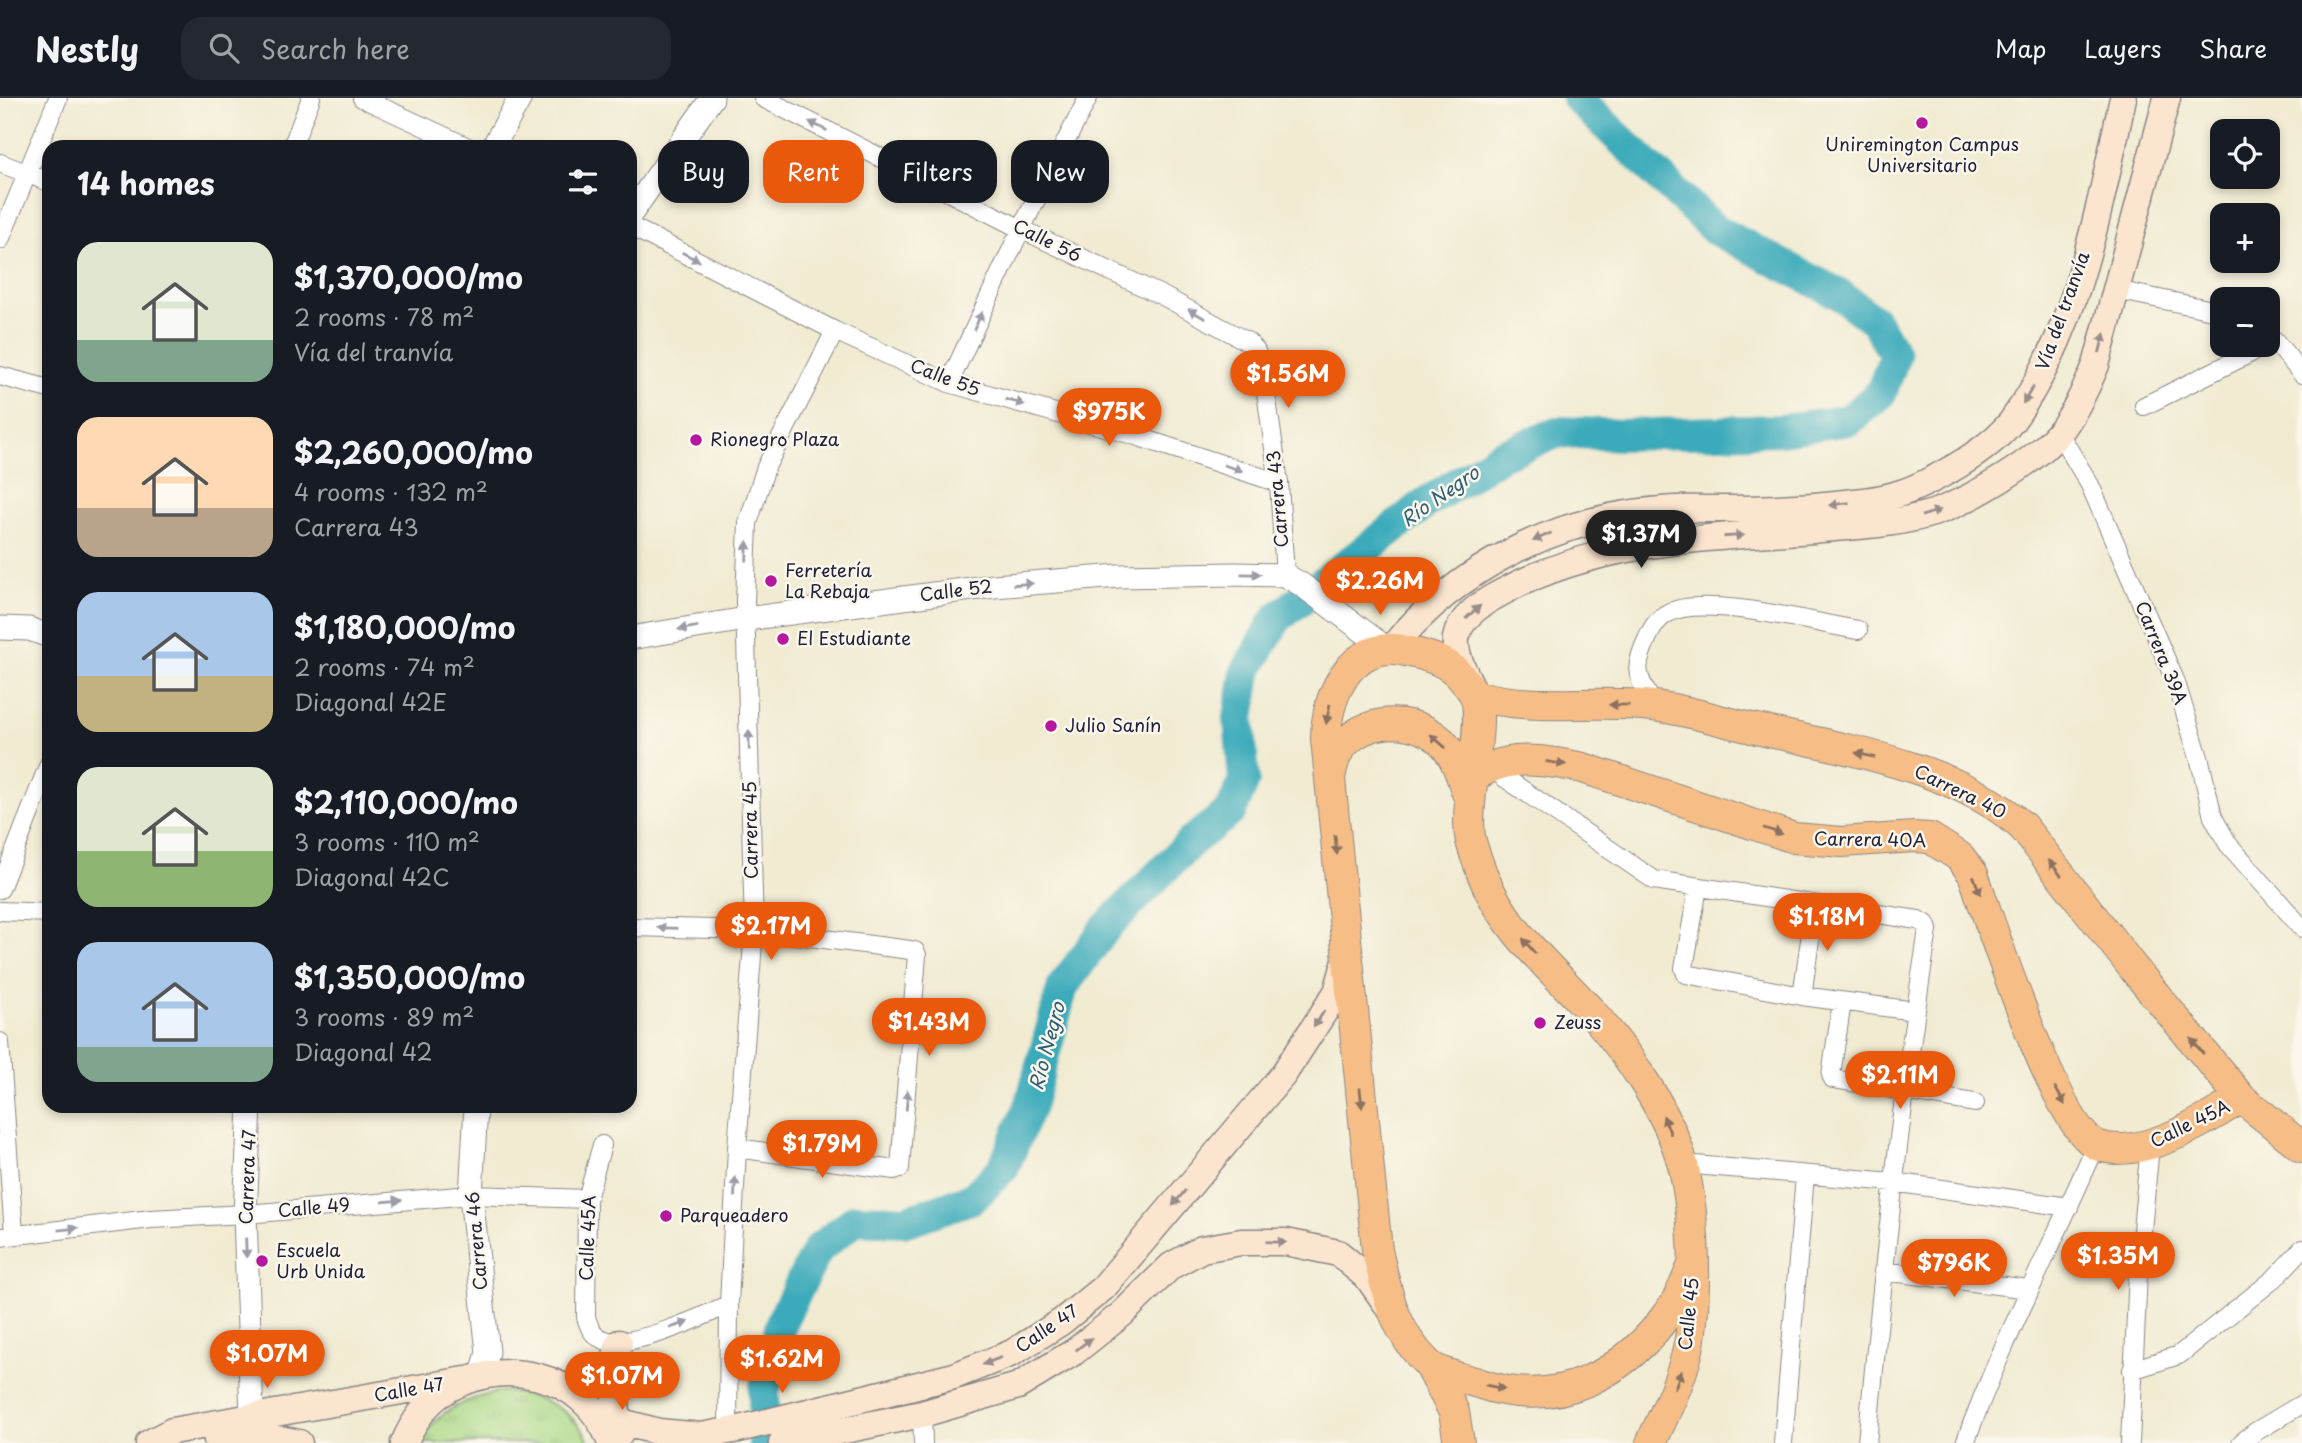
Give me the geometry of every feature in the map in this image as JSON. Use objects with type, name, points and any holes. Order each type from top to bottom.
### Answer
[{"type":"main road","name":"Vía del tranvía","points":[[1389,649],[1415,621],[1469,576],[1510,552],[1554,532],[1602,519],[1661,510],[1798,509],[1896,495],[1933,480],[1989,444],[2010,423],[2023,404],[2058,336],[2079,277],[2123,98]]},
{"type":"main road","points":[[1476,783],[1478,713],[1475,695],[1458,657],[1456,640],[1466,618],[1485,601],[1518,583],[1571,563],[1616,551],[1678,540],[1865,526],[1933,513],[1958,503],[2025,462],[2059,433],[2086,389],[2096,365],[2167,98]]},
{"type":"main road","points":[[1459,1443],[1454,1412],[1430,1366],[1408,1339],[1391,1310],[1377,1250],[1329,777],[1326,719],[1340,684],[1359,659],[1389,649],[1425,655],[1454,670],[1475,695]]},
{"type":"main road","name":"Carrera 40","points":[[1475,695],[1509,704],[1654,706],[1802,739],[1906,766],[1956,786],[2008,813],[2023,827],[2241,1098],[2302,1147]]},
{"type":"main road","points":[[1329,777],[1336,756],[1349,739],[1366,729],[1385,723],[1421,728],[1437,738],[1458,766],[1476,783]]},
{"type":"main road","name":"Carrera 40A","points":[[1476,783],[1514,760],[1549,761],[1583,768],[1794,838],[1842,842],[1914,837],[1930,838],[1943,845],[1960,857],[1973,874],[2018,998],[2052,1081],[2078,1129],[2096,1145]]},
{"type":"main road","name":"Calle 45","points":[[1476,783],[1470,836],[1484,878],[1502,913],[1536,955],[1595,1016],[1628,1056],[1663,1115],[1683,1164],[1694,1263],[1690,1339],[1682,1372],[1651,1443]]},
{"type":"main road","name":"Calle 47","points":[[782,1443],[837,1419],[1012,1353],[1061,1322],[1103,1288],[1283,1075],[1337,992],[1347,957]]},
{"type":"main road","name":"Calle 45A","points":[[2096,1145],[2129,1149],[2150,1145],[2205,1119],[2241,1098]]},
{"type":"main road","name":"Calle 47","points":[[149,1443],[172,1431],[511,1372],[539,1377],[565,1388],[588,1406],[607,1432],[617,1436],[659,1432],[701,1436],[837,1419],[922,1414],[1018,1386],[1074,1352],[1122,1314],[1171,1266],[1202,1249],[1241,1241],[1286,1242],[1338,1254],[1368,1278],[1391,1310]]},
{"type":"main road","points":[[1430,1366],[1489,1387],[1523,1392],[1560,1390],[1592,1381],[1620,1365],[1654,1332],[1675,1304],[1694,1263]]},
{"type":"main road","points":[[617,1436],[612,1373],[619,1343]]},
{"type":"main road","points":[[404,1443],[415,1421],[437,1397],[474,1378]]},
{"type":"main road","points":[[252,1417],[286,1440]]},
{"type":"main road","points":[[195,1443],[251,1435],[286,1440]]},
{"type":"street","points":[[0,240],[58,98]]},
{"type":"street","points":[[295,140],[311,98]]},
{"type":"street","points":[[362,98],[453,140]]},
{"type":"street","points":[[497,140],[520,98]]},
{"type":"street","points":[[637,205],[712,98]]},
{"type":"street","name":"Calle 56","points":[[762,98],[1021,229],[1165,297],[1248,342],[1255,349]]},
{"type":"street","points":[[950,383],[1021,229],[1088,98]]},
{"type":"street","points":[[0,163],[42,180]]},
{"type":"street","name":"Calle 55","points":[[637,230],[835,331],[950,383],[1136,436],[1279,483]]},
{"type":"street","points":[[2116,290],[2210,310]]},
{"type":"street","name":"Carrera 45","points":[[733,1430],[729,1304],[737,1149],[754,930],[746,619],[748,523],[766,467],[835,331]]},
{"type":"street","points":[[2280,348],[2302,373]]},
{"type":"street","name":"Carrera 43","points":[[1255,349],[1262,365],[1279,483],[1285,575]]},
{"type":"street","points":[[2144,406],[2238,357]]},
{"type":"street","points":[[0,376],[42,387]]},
{"type":"street","name":"Carrera 39A","points":[[2059,433],[2090,485],[2175,680],[2200,761],[2213,817],[2228,844],[2252,874],[2302,928]]},
{"type":"street","points":[[1285,575],[1389,649]]},
{"type":"street","name":"Calle 52","points":[[637,637],[746,619],[994,586],[1119,576],[1285,575]]},
{"type":"street","points":[[1654,706],[1638,677],[1637,659],[1653,626],[1667,613],[1689,606],[1717,605],[1857,630]]},
{"type":"street","points":[[1347,619],[1356,639],[1359,659]]},
{"type":"street","points":[[0,628],[29,629],[42,634]]},
{"type":"street","points":[[0,888],[42,782]]},
{"type":"street","points":[[1476,783],[1654,880],[1926,923],[1928,930],[1893,1182],[1867,1443]]},
{"type":"street","points":[[1698,887],[1684,968],[1686,974],[1802,996],[1915,1011]]},
{"type":"street","points":[[1802,996],[1815,905]]},
{"type":"street","points":[[0,911],[42,912]]},
{"type":"street","points":[[637,927],[754,930],[839,939],[915,951],[917,955],[900,1168],[894,1170],[737,1149]]},
{"type":"street","points":[[1842,1002],[1831,1075],[1833,1079],[1975,1103]]},
{"type":"street","points":[[0,1042],[7,1236]]},
{"type":"street","name":"Carrera 47","points":[[250,1113],[245,1214],[252,1417]]},
{"type":"street","name":"Carrera 46","points":[[474,1378],[488,1352],[471,1195],[476,1113]]},
{"type":"street","name":"Calle 45A","points":[[602,1145],[587,1199],[586,1317],[591,1332],[601,1339],[619,1343]]},
{"type":"street","points":[[1965,1443],[2029,1289],[2070,1207],[2096,1145]]},
{"type":"street","points":[[2130,1443],[2138,1273],[2150,1145]]},
{"type":"street","points":[[1683,1164],[1893,1182],[2070,1207]]},
{"type":"street","points":[[1783,1443],[1805,1175]]},
{"type":"street","name":"Calle 49","points":[[7,1236],[151,1219],[471,1195],[587,1199]]},
{"type":"street","points":[[2132,1370],[2179,1354],[2274,1279],[2302,1249]]},
{"type":"street","points":[[1883,1271],[2029,1289]]},
{"type":"street","points":[[619,1343],[702,1317],[729,1304]]},
{"type":"street","points":[[2254,1439],[2302,1404]]},
{"type":"street","points":[[922,1414],[923,1443]]},
{"type":"green space","points":[[504,1391],[531,1396],[554,1405],[574,1420],[590,1443],[421,1443],[435,1421],[455,1406]]},
{"type":"waterway","name":"Río Negro","points":[[764,1443],[764,1391],[782,1320],[818,1249],[856,1219],[906,1221],[973,1198],[1003,1168],[1030,1106],[1063,986],[1105,929],[1192,841],[1231,811],[1244,780],[1239,718],[1246,672],[1277,618],[1426,503],[1501,455],[1559,432],[1621,435],[1781,430],[1849,420],[1881,393],[1895,355],[1875,321],[1839,294],[1714,229],[1577,98]]},
{"type":"place","name":"Uniremington Campus Universitario","points":[[1922,123]]},
{"type":"place","name":"Rionegro Plaza","points":[[696,440]]},
{"type":"place","name":"Ferretería La Rebaja","points":[[771,581]]},
{"type":"place","name":"El Estudiante","points":[[783,639]]},
{"type":"place","name":"Julio Sanín","points":[[1051,726]]},
{"type":"place","name":"Zeuss","points":[[1540,1023]]},
{"type":"place","name":"Parqueadero","points":[[666,1216]]},
{"type":"place","name":"Escuela Urb Unida","points":[[262,1261]]}]
